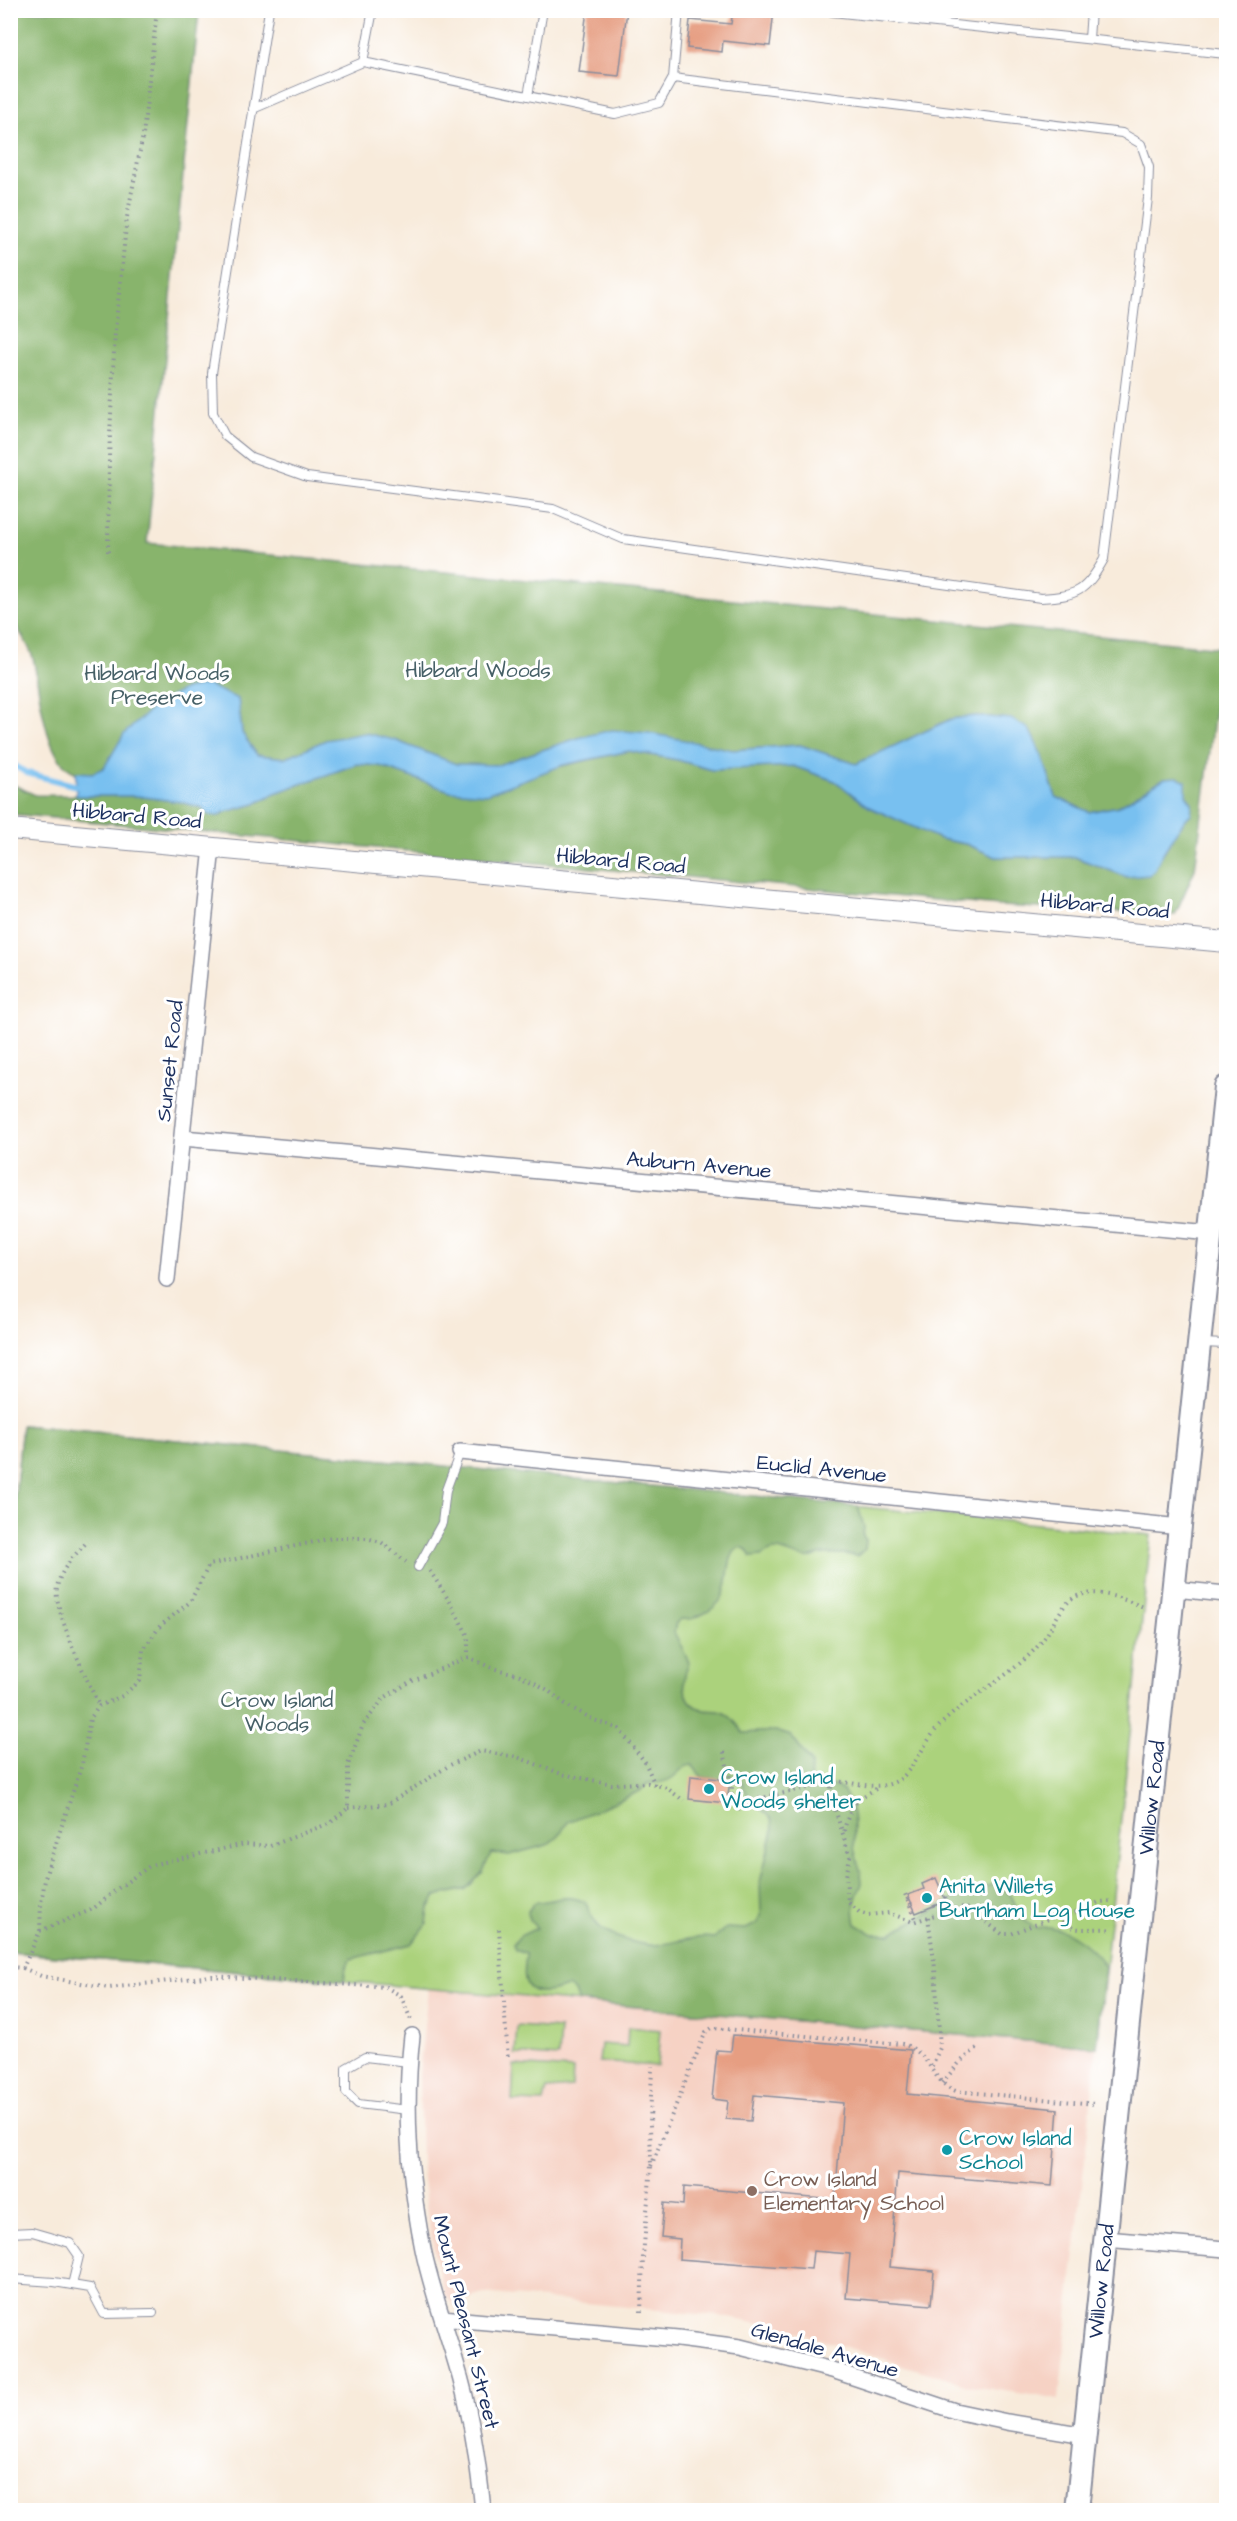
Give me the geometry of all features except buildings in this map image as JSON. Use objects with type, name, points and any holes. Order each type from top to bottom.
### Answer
[{"type":"main road","name":"Willow Road","points":[[1077,2511],[1180,1527],[1200,1343],[1215,1234],[1227,1087]]},
{"type":"street","name":"Hibbard Road","points":[[10,829],[1227,942]]},
{"type":"street","name":"Sunset Road","points":[[167,1280],[212,847]]},
{"type":"street","name":"Auburn Avenue","points":[[183,1138],[1215,1234]]},
{"type":"street","name":"Euclid Avenue","points":[[460,1452],[1180,1527]]},
{"type":"street","points":[[1174,1589],[1227,1594]]},
{"type":"street","name":"Mount Pleasant Street","points":[[412,2036],[408,2110],[411,2163],[423,2249],[469,2411],[483,2511]]},
{"type":"street","points":[[1105,2239],[1227,2250]]},
{"type":"street","name":"Glendale Avenue","points":[[442,2318],[678,2339],[740,2347],[822,2367],[956,2411],[1007,2422],[1085,2434]]},
{"type":"lane","points":[[269,10],[212,373],[213,413],[225,436],[251,457],[307,477],[553,509],[623,539],[1041,598],[1067,597],[1091,581],[1104,559],[1148,198],[1149,167],[1141,144],[1122,133],[673,78]]},
{"type":"lane","points":[[363,62],[373,10]]},
{"type":"lane","points":[[528,96],[543,10]]},
{"type":"lane","points":[[253,109],[363,62],[615,114],[659,103],[673,78],[679,10]]},
{"type":"lane","points":[[832,10],[832,12],[1227,54]]},
{"type":"lane","points":[[1089,39],[1091,10]]},
{"type":"lane","points":[[1200,1343],[1227,1344]]},
{"type":"lane","points":[[418,1566],[442,1523],[446,1490],[460,1452]]},
{"type":"lane","points":[[408,2110],[358,2104],[346,2092],[346,2068],[365,2057],[409,2062]]},
{"type":"lane","points":[[10,2232],[33,2232],[70,2243],[79,2256],[72,2284]]},
{"type":"lane","points":[[10,2279],[72,2284],[90,2288],[104,2314],[153,2313]]},
{"type":"path","points":[[108,552],[108,457],[115,331],[127,217],[143,135],[157,10]]},
{"type":"path","points":[[23,1968],[40,1931],[41,1903],[46,1874],[82,1764],[90,1719],[99,1706],[122,1696],[140,1681],[142,1650],[160,1626],[189,1602],[209,1565],[332,1538],[366,1538],[381,1542],[408,1563],[431,1572],[468,1636],[468,1657]]},
{"type":"path","points":[[85,1544],[66,1564],[56,1589],[64,1626],[99,1706]]},
{"type":"path","points":[[844,1832],[849,1811],[865,1794],[898,1781],[911,1767],[940,1725],[977,1693],[1027,1657],[1043,1640],[1064,1606],[1079,1596],[1100,1594],[1146,1608]]},
{"type":"path","points":[[348,1808],[348,1765],[363,1725],[384,1698],[408,1683],[468,1657],[492,1668],[520,1675],[546,1689],[568,1706],[619,1730],[645,1762],[655,1785]]},
{"type":"path","points":[[40,1931],[93,1909],[117,1888],[151,1865],[245,1844],[270,1846],[330,1823],[348,1808],[388,1804],[450,1765],[481,1751],[517,1757],[562,1774],[612,1785],[648,1783],[668,1788],[684,1801]]},
{"type":"path","points":[[724,1752],[732,1787],[731,1805]]},
{"type":"path","points":[[738,1810],[760,1798],[832,1781],[844,1784],[884,1785]]},
{"type":"path","points":[[832,1781],[830,1793],[850,1857],[846,1876],[848,1902],[859,1912],[868,1915],[889,1913],[907,1921],[917,1921],[960,1907],[969,1909],[1002,1934],[1020,1931],[1058,1916],[1081,1911],[1099,1902],[1114,1900]]},
{"type":"path","points":[[948,1910],[944,1888],[956,1884],[959,1893]]},
{"type":"path","points":[[911,1904],[905,1894],[917,1921]]},
{"type":"path","points":[[1058,1916],[1064,1925],[1071,1928],[1081,1930],[1100,1927],[1112,1930]]},
{"type":"path","points":[[928,1917],[935,1968],[940,2048],[931,2068]]},
{"type":"path","points":[[499,1929],[508,2060]]},
{"type":"path","points":[[10,1967],[23,1968],[41,1976],[109,1988],[212,1976],[386,1987],[401,1996],[410,2015],[412,2036]]},
{"type":"path","points":[[651,2166],[702,2041],[706,2032],[712,2028],[902,2044],[922,2054],[942,2083],[956,2091],[1095,2104]]},
{"type":"path","points":[[942,2083],[960,2062],[977,2048]]},
{"type":"path","points":[[641,2312],[651,2166],[652,2066]]},
{"type":"shaded area","name":"Crow Island Elementary School","points":[[428,1988],[1097,2047],[1059,2399],[971,2386],[790,2330],[719,2316],[484,2293],[474,2296],[457,2308],[445,2295],[439,2272],[428,2220],[421,2162],[419,2075]]},
{"type":"green space","name":"Hibbard Woods","points":[[11,11],[199,11],[147,543],[1223,648],[1195,869],[1175,915],[999,906],[11,814],[10,783],[35,795],[136,796],[182,802],[202,808],[210,815],[218,816],[357,764],[380,766],[450,791],[629,751],[678,760],[712,770],[793,766],[835,781],[869,806],[940,839],[966,844],[996,857],[1075,857],[1127,877],[1157,861],[1191,814],[1192,803],[1165,778],[1119,806],[1089,812],[1056,797],[1042,756],[1010,719],[976,716],[951,719],[856,764],[800,745],[733,750],[705,746],[578,738],[498,765],[456,764],[394,740],[326,740],[285,758],[257,755],[242,733],[238,699],[112,754],[106,766],[97,772],[76,773],[64,764],[54,750],[42,711],[33,658],[11,618]]},
{"type":"green space","name":"Crow Island Woods","points":[[22,1425],[1151,1535],[1097,2047],[11,1952],[10,1548]]},
{"type":"green space","name":"Crow Island Woods","points":[[22,1425],[858,1506],[864,1527],[863,1536],[866,1540],[865,1549],[857,1556],[829,1554],[806,1558],[773,1550],[762,1556],[751,1557],[746,1549],[739,1547],[730,1562],[721,1599],[703,1614],[681,1619],[676,1623],[674,1632],[689,1662],[684,1684],[687,1697],[697,1707],[726,1714],[743,1733],[776,1731],[791,1736],[811,1763],[810,1787],[819,1789],[826,1786],[838,1787],[846,1795],[853,1814],[854,1847],[862,1878],[862,1885],[854,1906],[856,1924],[873,1934],[890,1934],[962,1894],[997,1883],[1011,1895],[1020,1915],[1035,1928],[1058,1929],[1074,1936],[1089,1948],[1105,1967],[1097,2047],[579,2002],[575,1992],[568,1987],[543,1992],[532,1989],[527,1985],[524,1976],[526,1954],[515,1950],[513,1944],[520,1936],[537,1928],[529,1920],[528,1911],[535,1902],[567,1898],[579,1900],[586,1903],[595,1922],[604,1931],[616,1937],[646,1945],[714,1938],[726,1928],[746,1929],[756,1924],[761,1916],[760,1882],[773,1831],[772,1820],[747,1794],[741,1782],[702,1777],[692,1765],[683,1768],[669,1780],[648,1783],[640,1791],[568,1822],[559,1835],[547,1845],[509,1855],[491,1853],[482,1873],[466,1889],[436,1896],[429,1908],[427,1924],[411,1944],[351,1959],[346,1968],[344,1981],[11,1952],[10,1548]]},
{"type":"green space","points":[[517,2026],[560,2029],[558,2057],[515,2054]]},
{"type":"green space","points":[[628,2027],[660,2030],[657,2066],[599,2062],[601,2044],[627,2046]]},
{"type":"green space","points":[[514,2065],[573,2069],[572,2087],[547,2089],[544,2102],[512,2101]]},
{"type":"water","points":[[207,685],[238,699],[242,733],[257,755],[285,758],[326,740],[365,733],[394,740],[456,764],[498,765],[578,738],[612,730],[649,733],[733,750],[800,745],[856,764],[951,719],[976,716],[1011,719],[1029,729],[1042,756],[1056,797],[1089,812],[1119,806],[1165,778],[1178,777],[1186,781],[1186,795],[1192,803],[1191,814],[1171,840],[1155,870],[1149,875],[1127,877],[1075,857],[996,857],[966,844],[940,839],[869,807],[835,781],[793,766],[712,770],[678,760],[629,751],[563,765],[486,794],[450,791],[380,766],[357,764],[218,816],[209,815],[202,808],[182,802],[136,796],[76,796],[76,772],[92,773],[104,768],[124,734],[158,703],[185,689]]},
{"type":"waterway","points":[[10,763],[27,773],[81,787]]},
{"type":"place","name":"Crow Island Woods shelter","points":[[709,1789]]},
{"type":"place","name":"Anita Willets Burnham Log House","points":[[927,1898]]},
{"type":"place","name":"Crow Island School","points":[[947,2150]]},
{"type":"place","name":"Crow Island Elementary School","points":[[752,2191]]},
{"type":"park label","name":"Hibbard Woods Preserve","points":[[157,685]]}]
